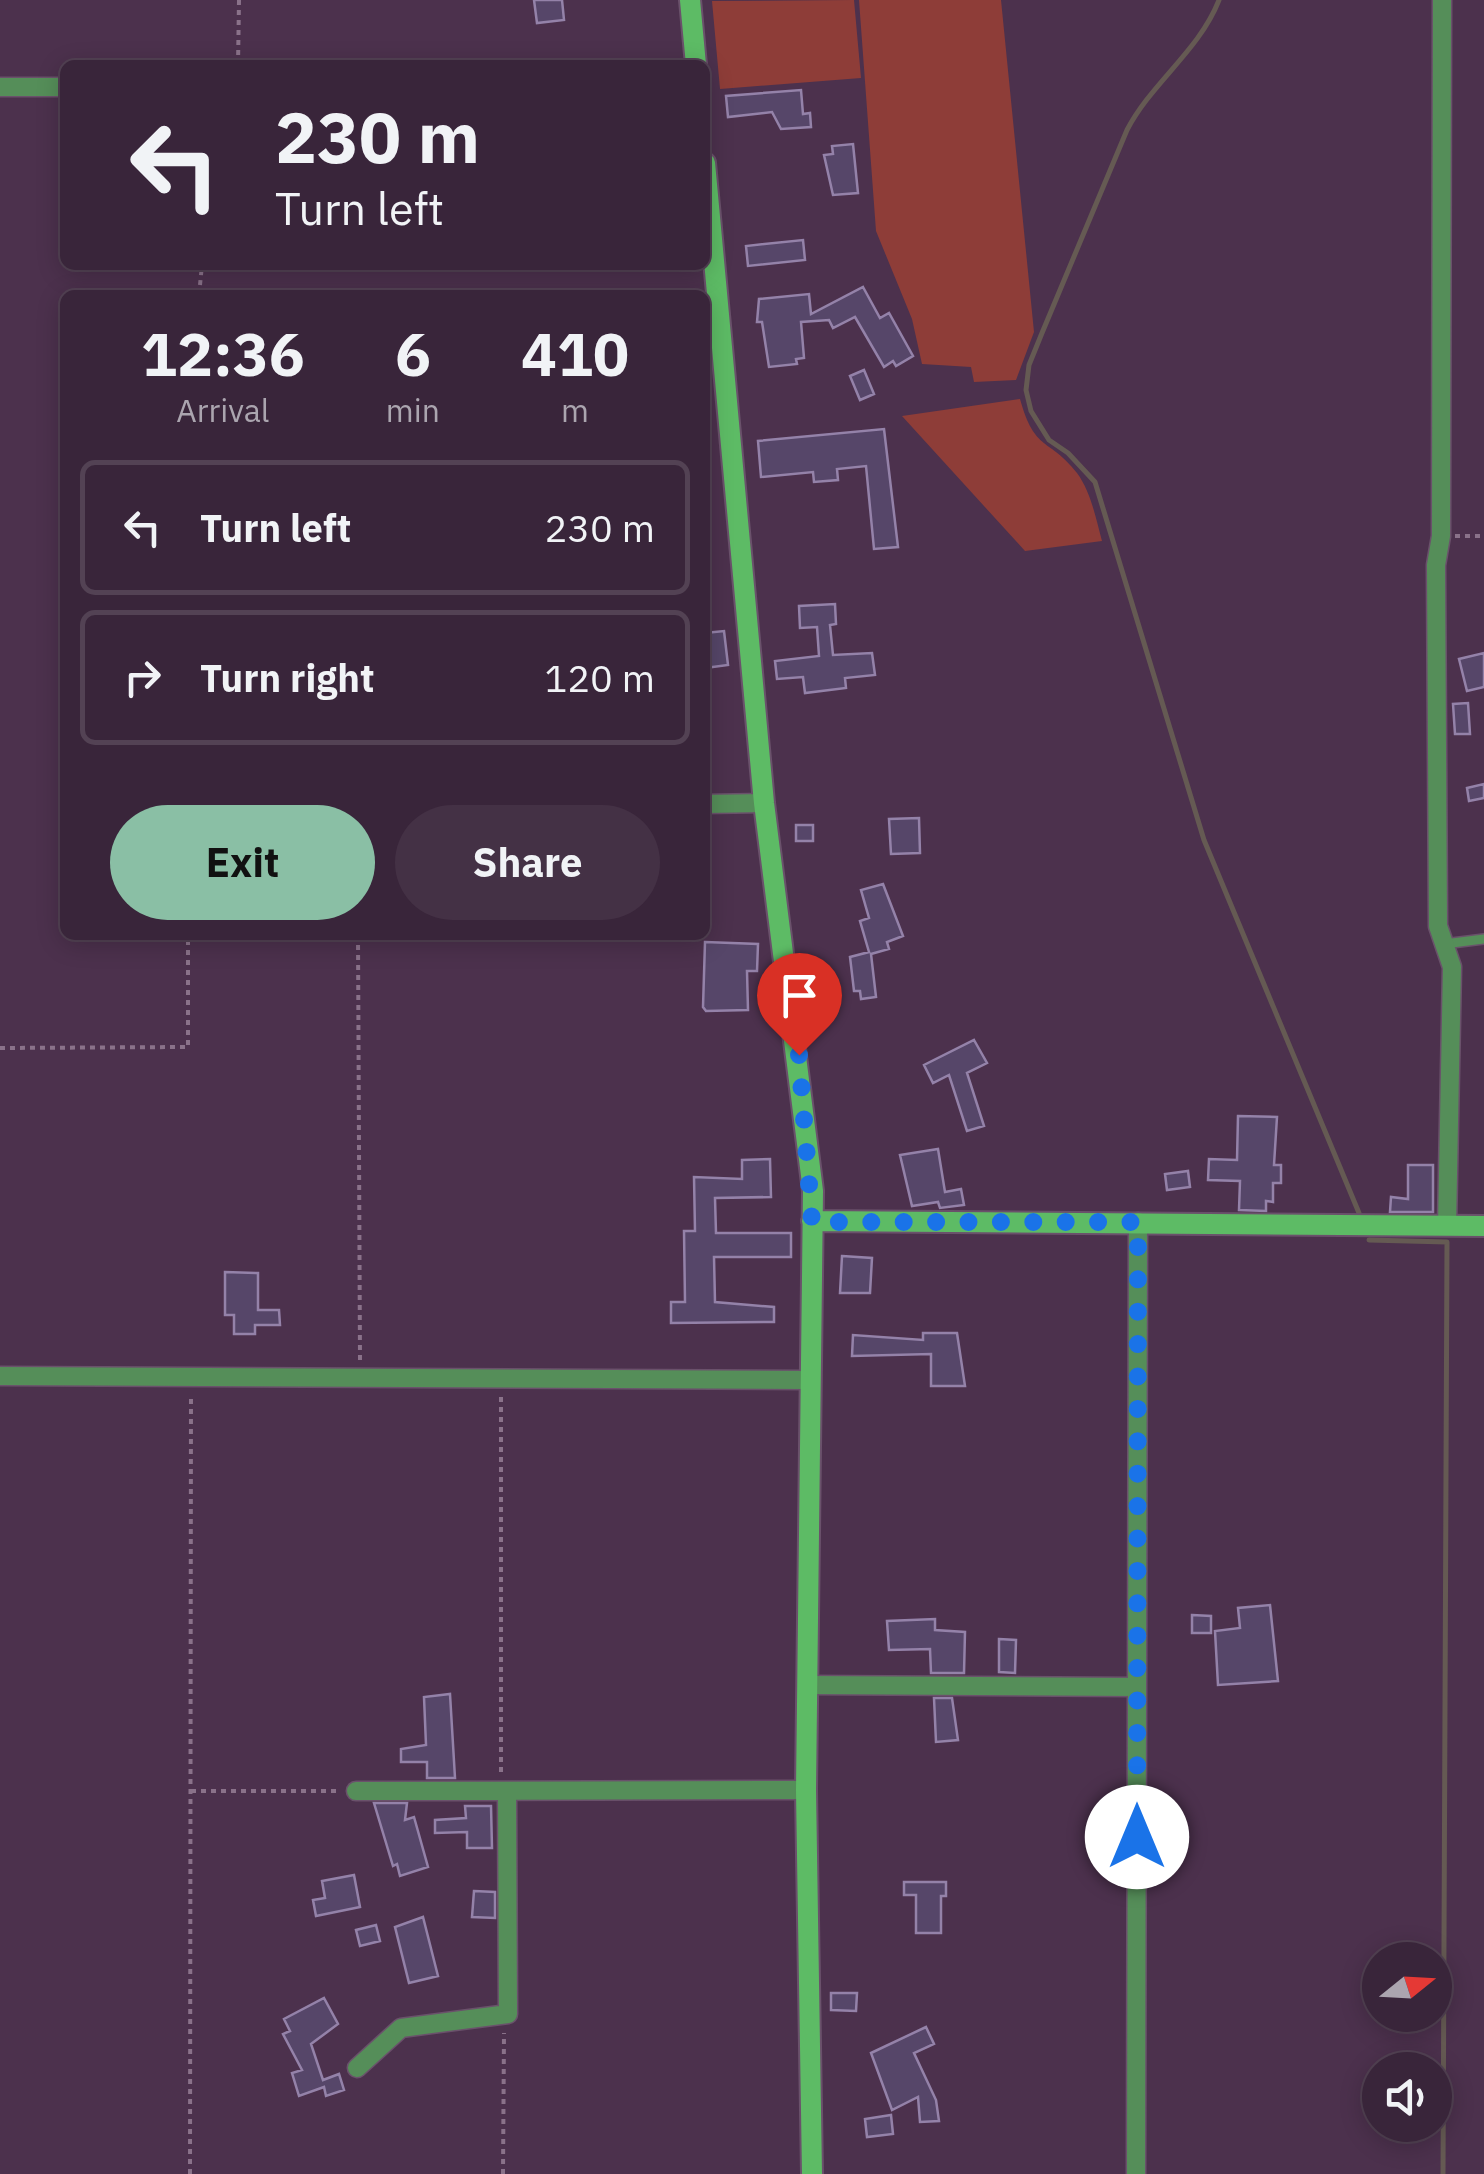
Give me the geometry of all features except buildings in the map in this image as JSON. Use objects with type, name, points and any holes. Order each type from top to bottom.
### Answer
[{"type":"street","points":[[690,0],[696,60]]},
{"type":"street","points":[[1442,0],[1440,536],[1436,565],[1438,907],[1452,967],[1447,1226]]},
{"type":"street","points":[[0,87],[60,87]]},
{"type":"street","points":[[710,217],[764,803],[799,1055],[812,1222],[806,1686],[812,2174]]},
{"type":"street","points":[[710,804],[764,803]]},
{"type":"street","points":[[812,1222],[1484,1226]]},
{"type":"street","points":[[1136,2174],[1138,1222]]},
{"type":"street","points":[[0,1376],[808,1380]]},
{"type":"street","points":[[806,1686],[1137,1687]]},
{"type":"street","points":[[356,1791],[806,1790]]},
{"type":"street","points":[[357,2068],[401,2028],[508,2014],[504,1792]]},
{"type":"lane","points":[[1444,944],[1484,939]]},
{"type":"path","points":[[238,60],[240,0]]},
{"type":"path","points":[[1440,536],[1484,536]]},
{"type":"path","points":[[0,1048],[188,1047],[188,940]]},
{"type":"path","points":[[358,940],[360,1377]]},
{"type":"path","points":[[190,2174],[191,1376]]},
{"type":"path","points":[[502,1378],[504,1792]]},
{"type":"path","points":[[191,1791],[356,1791]]},
{"type":"path","points":[[503,2174],[504,2036],[508,2014]]},
{"type":"shaded area","points":[[854,0],[861,78],[720,89],[712,1]]},
{"type":"shaded area","points":[[859,0],[1001,0],[1034,332],[1016,380],[974,382],[971,367],[922,364],[912,319],[876,231]]},
{"type":"shaded area","points":[[1020,399],[1037,437],[1082,480],[1102,541],[1025,551],[902,416]]},
{"type":"waterway","points":[[1219,0],[1200,35],[1127,130],[1029,365],[1026,390],[1031,411],[1049,440],[1068,453],[1095,482],[1204,840],[1359,1213]]},
{"type":"waterway","points":[[1369,1240],[1447,1242],[1443,2174]]},
{"type":"route","points":[[799,1055],[813,1191],[812,1222],[1138,1222],[1137,1837]]}]
